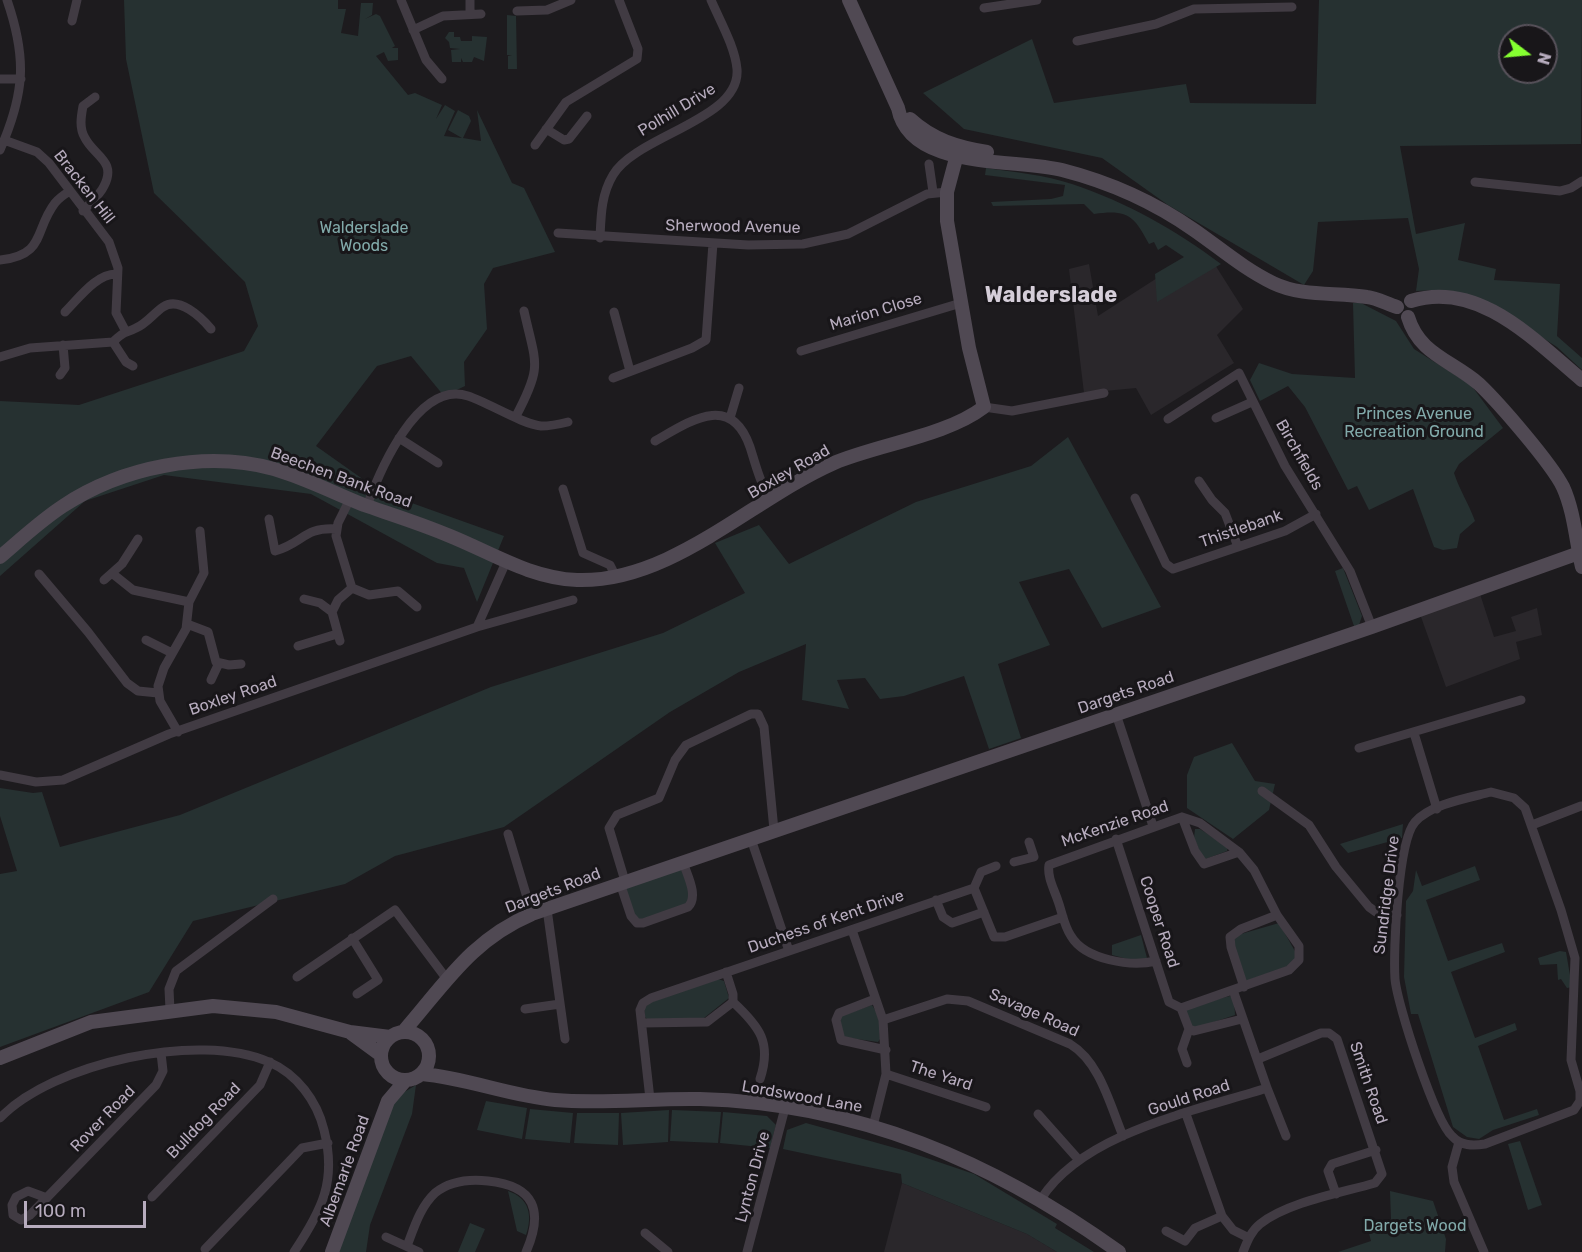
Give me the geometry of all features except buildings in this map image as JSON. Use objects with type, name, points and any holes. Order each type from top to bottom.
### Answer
[{"type":"street","points":[[0,150],[21,80],[21,52],[7,0]]},
{"type":"street","points":[[72,21],[77,0]]},
{"type":"street","points":[[401,0],[426,60],[442,78]]},
{"type":"street","points":[[470,0],[470,14]]},
{"type":"street","points":[[517,11],[547,10],[571,0]]},
{"type":"street","points":[[535,145],[574,96],[637,59],[638,49],[619,0]]},
{"type":"street","name":"Polhill Drive","points":[[600,238],[603,200],[619,167],[637,151],[717,107],[733,90],[737,68],[711,0]]},
{"type":"street","points":[[849,0],[898,108],[928,134],[958,152],[1021,158],[1033,164],[1103,182],[1161,210],[1250,271],[1288,290],[1370,297],[1397,307],[1400,315],[1408,317],[1422,345],[1458,367],[1482,387],[1549,466],[1564,488],[1582,567]]},
{"type":"street","points":[[984,8],[1037,0]]},
{"type":"street","points":[[1077,41],[1156,24],[1194,5],[1292,6]]},
{"type":"street","points":[[412,30],[443,16],[481,14]]},
{"type":"street","points":[[0,80],[21,80]]},
{"type":"street","points":[[83,211],[104,185],[108,171],[106,161],[85,139],[80,120],[83,106],[95,97]]},
{"type":"street","points":[[546,129],[564,140],[569,139],[587,116]]},
{"type":"street","name":"Bracken Hill","points":[[4,140],[36,152],[49,163],[83,211],[109,242],[117,274],[116,313],[124,330]]},
{"type":"street","points":[[958,152],[947,192],[947,221],[973,370],[984,406],[1012,411],[1104,393]]},
{"type":"street","points":[[929,164],[933,192]]},
{"type":"street","points":[[1475,182],[1560,190],[1571,188],[1582,181]]},
{"type":"street","points":[[0,260],[15,257],[31,248],[40,237],[56,201],[70,191]]},
{"type":"street","name":"Sherwood Avenue","points":[[558,233],[600,238],[784,246],[824,242],[848,234],[933,192],[947,192]]},
{"type":"street","points":[[613,378],[692,348],[706,340],[713,243]]},
{"type":"street","points":[[65,312],[97,280],[109,274],[117,274]]},
{"type":"street","points":[[1397,307],[1402,300],[1411,301],[1437,295],[1454,297],[1498,313],[1582,380]]},
{"type":"street","points":[[1408,317],[1415,308],[1411,301]]},
{"type":"street","name":"Marion Close","points":[[801,351],[961,303]]},
{"type":"street","points":[[0,357],[30,348],[113,342],[124,330],[135,329],[165,306],[172,304],[186,308],[201,317],[211,329]]},
{"type":"street","points":[[516,416],[536,369],[524,311]]},
{"type":"street","points":[[614,312],[630,371]]},
{"type":"street","points":[[113,342],[126,362],[133,366]]},
{"type":"street","points":[[60,375],[65,368],[63,345]]},
{"type":"street","name":"Birchfields","points":[[1167,419],[1239,373],[1285,466],[1350,571],[1372,627]]},
{"type":"street","points":[[730,418],[739,388]]},
{"type":"street","points":[[366,506],[399,438],[427,405],[455,395],[469,396],[540,426],[568,422]]},
{"type":"street","points":[[1216,418],[1252,402]]},
{"type":"street","name":"Boxley Road","points":[[615,575],[658,562],[829,466],[948,426],[970,416],[984,406]]},
{"type":"street","points":[[654,441],[692,421],[712,414],[730,418],[744,434],[762,483],[771,500]]},
{"type":"street","points":[[399,438],[438,463]]},
{"type":"street","name":"Beechen Bank Road","points":[[0,557],[62,507],[91,492],[152,469],[193,462],[240,462],[276,469],[366,506],[452,537],[506,562],[542,574],[569,579],[615,575]]},
{"type":"street","points":[[1199,481],[1212,500],[1225,513],[1238,547]]},
{"type":"street","points":[[563,489],[583,554],[610,566],[615,575]]},
{"type":"street","name":"Thistlebank","points":[[1135,498],[1166,564],[1173,568],[1285,531],[1316,514]]},
{"type":"street","points":[[350,499],[336,529],[337,543],[352,588],[369,596],[398,591],[417,607]]},
{"type":"street","points":[[269,519],[275,551],[289,547],[316,529],[336,529]]},
{"type":"street","points":[[178,732],[158,693],[160,675],[187,624],[189,602],[204,573],[200,531]]},
{"type":"street","points":[[104,580],[113,574],[138,539]]},
{"type":"street","name":"Dargets Road","points":[[403,1032],[425,1008],[446,978],[485,940],[532,914],[1372,627],[1579,553]]},
{"type":"street","points":[[477,627],[506,562]]},
{"type":"street","points":[[39,574],[127,683],[138,692],[158,693]]},
{"type":"street","points":[[113,574],[133,590],[189,602]]},
{"type":"street","points":[[332,612],[338,600],[352,588]]},
{"type":"street","points":[[298,646],[339,638],[332,612],[320,603],[304,599]]},
{"type":"street","name":"Boxley Road","points":[[0,775],[36,782],[56,782],[178,732],[477,627],[573,600]]},
{"type":"street","points":[[187,624],[208,632],[214,659],[219,663],[241,664]]},
{"type":"street","points":[[146,640],[172,653]]},
{"type":"street","points":[[211,680],[219,663]]},
{"type":"street","points":[[1359,748],[1521,700]]},
{"type":"street","points":[[622,882],[609,828],[617,815],[659,798],[675,760],[686,745],[752,714],[758,714],[764,727],[774,830]]},
{"type":"street","points":[[1116,714],[1153,826]]},
{"type":"street","points":[[1414,733],[1437,809]]},
{"type":"street","points":[[1262,791],[1309,825],[1336,867],[1369,907],[1376,912],[1397,915]]},
{"type":"street","name":"Sundridge Drive","points":[[1491,792],[1502,793],[1514,798],[1525,808],[1572,940],[1578,994],[1571,1060],[1581,1102],[1574,1110],[1485,1144],[1474,1146],[1459,1142],[1445,1128],[1440,1118],[1398,996],[1395,980],[1397,915],[1410,829],[1422,816],[1437,809],[1491,792]]},
{"type":"street","points":[[1532,825],[1581,806]]},
{"type":"street","name":"McKenzie Road","points":[[1182,817],[1195,851],[1204,864],[1239,852]]},
{"type":"street","name":"McKenzie Road","points":[[1156,961],[1139,965],[1115,962],[1078,946],[1070,935],[1063,917],[1050,878],[1049,865],[1182,817],[1200,823],[1239,852],[1254,870],[1277,915],[1299,946],[1299,960],[1289,970],[1244,987]]},
{"type":"street","points":[[508,834],[532,914]]},
{"type":"street","points":[[751,839],[789,951]]},
{"type":"street","name":"Cooper Road","points":[[1116,839],[1169,1002],[1181,1008],[1189,1029]]},
{"type":"street","points":[[1029,842],[1034,856],[1049,865]]},
{"type":"street","points":[[1014,862],[1034,856]]},
{"type":"street","name":"Dargets Road","points":[[622,882],[634,921],[643,923],[688,907],[692,903],[693,894],[683,862]]},
{"type":"street","points":[[996,866],[981,872],[975,888],[991,934],[998,938],[1063,917]]},
{"type":"street","name":"Duchess of Kent Drive","points":[[650,1099],[642,1023],[643,1003],[651,998],[726,972],[975,888]]},
{"type":"street","points":[[170,1010],[169,989],[176,971],[273,899]]},
{"type":"street","points":[[936,900],[943,917],[952,922],[984,912]]},
{"type":"street","points":[[547,909],[565,1039]]},
{"type":"street","points":[[297,977],[395,910],[446,978]]},
{"type":"street","points":[[1181,1008],[1244,987],[1230,937],[1241,929],[1277,915]]},
{"type":"street","points":[[852,930],[883,1020],[886,1074],[873,1126]]},
{"type":"street","points":[[352,938],[378,980],[357,994]]},
{"type":"street","points":[[726,972],[733,994],[733,1002],[746,1014],[765,1044],[764,1065],[760,1079]]},
{"type":"street","points":[[1233,990],[1286,1136]]},
{"type":"street","name":"Savage Road","points":[[883,1020],[954,998],[968,1001],[1070,1044],[1084,1053],[1092,1065],[1123,1136]]},
{"type":"street","points":[[875,999],[839,1013],[836,1026],[841,1040],[886,1050]]},
{"type":"street","points":[[642,1023],[707,1022],[733,1002]]},
{"type":"street","points":[[525,1009],[560,1004]]},
{"type":"street","points":[[0,1058],[91,1022],[213,1006],[276,1012],[350,1032],[390,1037],[403,1032],[411,1032],[425,1041]]},
{"type":"street","points":[[425,1008],[423,1025],[425,1041],[430,1054],[450,1077]]},
{"type":"street","points":[[1187,1063],[1182,1049],[1189,1029],[1197,1031],[1242,1018]]},
{"type":"street","points":[[350,1032],[381,1055],[388,1074],[405,1081]]},
{"type":"street","name":"Smith Road","points":[[1258,1059],[1321,1033],[1329,1033],[1337,1039],[1376,1150],[1382,1174],[1375,1183],[1336,1194]]},
{"type":"street","points":[[381,1055],[390,1037]]},
{"type":"street","points":[[1571,1044],[1582,1044]]},
{"type":"street","points":[[0,1118],[29,1096],[85,1068],[161,1053],[223,1052],[270,1062],[285,1072],[312,1099],[320,1114],[327,1143],[328,1184],[321,1208],[294,1252]]},
{"type":"street","name":"Rover Road","points":[[47,1198],[156,1085],[163,1071],[161,1053]]},
{"type":"street","points":[[422,1074],[428,1065],[430,1054]]},
{"type":"street","name":"Bulldog Road","points":[[152,1197],[260,1085],[270,1062]]},
{"type":"street","name":"Albemarle Road","points":[[388,1074],[388,1101]]},
{"type":"street","name":"Lordswood Lane","points":[[405,1081],[422,1074],[450,1077],[487,1088],[545,1099],[720,1100],[823,1114],[873,1126],[951,1153],[1041,1199],[1119,1252]]},
{"type":"street","name":"The Yard","points":[[886,1074],[986,1107]]},
{"type":"street","name":"Albemarle Road","points":[[332,1252],[388,1101],[405,1081]]},
{"type":"street","name":"Gould Road","points":[[1041,1199],[1055,1180],[1078,1159],[1123,1136],[1267,1088]]},
{"type":"street","name":"Lynton Drive","points":[[747,1252],[785,1108]]},
{"type":"street","points":[[1038,1114],[1052,1133],[1078,1159]]},
{"type":"street","points":[[1186,1114],[1222,1216],[1233,1230],[1249,1238]]},
{"type":"street","points":[[1459,1142],[1452,1167],[1454,1182],[1484,1252]]},
{"type":"street","points":[[205,1249],[302,1148],[327,1143]]},
{"type":"street","points":[[1243,1252],[1258,1226],[1270,1218],[1336,1194],[1329,1171],[1332,1164],[1376,1150]]},
{"type":"street","points":[[407,1246],[422,1210],[433,1195],[459,1182],[483,1180],[518,1187],[531,1202],[535,1230],[526,1252]]},
{"type":"street","points":[[1166,1231],[1189,1244],[1195,1228],[1222,1216]]},
{"type":"street","points":[[645,1233],[668,1252]]},
{"type":"street","points":[[386,1238],[419,1252]]},
{"type":"shaded area","points":[[1212,260],[1243,309],[1217,335],[1234,363],[1151,415],[1136,388],[1084,393],[1069,269],[1089,264],[1098,316],[1182,262]]},
{"type":"shaded area","points":[[1480,594],[1494,637],[1516,631],[1511,617],[1537,608],[1542,635],[1516,642],[1520,659],[1446,687],[1420,614]]},
{"type":"shaded area","points":[[902,1183],[1027,1234],[1057,1252],[884,1252]]},
{"type":"green space","name":"Walderslade Woods","points":[[124,0],[338,0],[338,9],[346,9],[341,33],[358,36],[361,3],[373,3],[372,15],[365,19],[376,14],[380,16],[395,46],[392,48],[398,48],[398,60],[388,61],[384,52],[376,56],[408,95],[415,93],[442,105],[436,119],[445,105],[455,111],[444,136],[462,138],[448,130],[458,110],[469,116],[471,121],[463,138],[481,141],[477,110],[512,183],[524,188],[555,252],[493,268],[484,284],[487,329],[464,362],[465,386],[444,396],[411,356],[377,366],[316,446],[381,492],[504,536],[477,602],[464,568],[437,563],[311,494],[164,475],[85,501],[0,576],[0,401],[79,405],[244,351],[258,326],[245,282],[154,193],[126,59]]},
{"type":"green space","points":[[1319,0],[1582,0],[1581,144],[1400,146],[1416,234],[1465,223],[1458,260],[1496,269],[1494,280],[1560,284],[1557,336],[1582,358],[1582,370],[1557,347],[1489,303],[1436,290],[1416,291],[1419,269],[1408,218],[1318,222],[1313,271],[1304,285],[1168,205],[1102,158],[964,129],[923,93],[1032,39],[1054,103],[1186,84],[1190,103],[1316,104]]},
{"type":"green space","points":[[507,15],[516,16],[517,69],[508,69],[508,56],[512,55],[507,55]]},
{"type":"green space","points":[[449,32],[454,32],[454,37],[460,37],[461,41],[472,41],[472,36],[487,37],[484,61],[474,57],[472,62],[463,62],[461,58],[461,62],[452,62],[451,50],[460,49],[450,48],[445,38]]},
{"type":"green space","points":[[986,168],[1051,178],[1112,199],[1150,218],[1221,264],[1157,302],[1155,274],[1184,257],[1166,245],[1158,250],[1154,242],[1149,244],[1134,221],[1122,214],[1094,214],[1084,204],[993,206],[991,202],[1051,199],[1063,196],[1065,185],[985,175]]},
{"type":"green space","name":"Princes Avenue Recreation Ground","points":[[1353,303],[1361,303],[1396,321],[1414,349],[1471,385],[1503,428],[1459,464],[1454,473],[1475,521],[1460,534],[1457,548],[1443,550],[1434,547],[1413,489],[1369,510],[1357,486],[1348,490],[1305,407],[1288,386],[1260,401],[1250,380],[1259,363],[1292,374],[1355,378]]},
{"type":"green space","points":[[1068,437],[1161,607],[1102,628],[1069,569],[1019,582],[1050,645],[998,664],[1021,738],[989,749],[964,676],[904,696],[880,699],[865,678],[837,680],[849,709],[802,700],[806,644],[739,672],[670,712],[504,827],[395,856],[345,884],[193,921],[149,992],[0,1047],[0,874],[17,871],[0,816],[0,788],[33,793],[42,792],[60,847],[180,815],[491,687],[663,633],[745,593],[715,543],[759,525],[789,564],[916,502],[1031,466]]},
{"type":"green space","points":[[1343,568],[1362,616],[1359,625],[1354,626],[1335,571]]},
{"type":"green space","points":[[1232,743],[1255,781],[1275,784],[1269,810],[1233,839],[1187,808],[1187,775],[1194,757]]},
{"type":"green space","points":[[1403,824],[1402,838],[1348,853],[1340,844]]},
{"type":"green space","points":[[1195,829],[1200,829],[1228,847],[1227,851],[1203,860],[1194,838]]},
{"type":"green space","points":[[683,862],[692,903],[637,923],[620,883]]},
{"type":"green space","points":[[1475,866],[1480,880],[1426,900],[1448,961],[1502,943],[1505,952],[1451,972],[1475,1038],[1515,1023],[1517,1030],[1478,1046],[1504,1120],[1537,1109],[1539,1115],[1493,1130],[1479,1139],[1467,1137],[1453,1127],[1418,1014],[1411,1014],[1404,977],[1406,901],[1413,891],[1416,870],[1422,886]]},
{"type":"green space","points":[[1279,923],[1296,953],[1295,960],[1289,966],[1247,981],[1243,979],[1232,947],[1234,936]]},
{"type":"green space","points":[[1141,935],[1147,958],[1139,962],[1112,955],[1112,945]]},
{"type":"green space","points":[[1560,951],[1566,952],[1572,987],[1567,988],[1561,979],[1558,980],[1557,964],[1540,965],[1538,958]]},
{"type":"green space","points":[[718,979],[724,981],[729,998],[704,1018],[648,1020],[645,1017],[644,1008],[651,1002]]},
{"type":"green space","points":[[1230,996],[1234,998],[1235,1015],[1193,1029],[1186,1012],[1187,1007]]},
{"type":"green space","points":[[872,1005],[879,1016],[880,1039],[878,1042],[842,1037],[839,1028],[841,1016]]},
{"type":"green space","points":[[416,1085],[412,1114],[370,1225],[366,1252],[338,1252],[396,1097]]},
{"type":"green space","points":[[486,1101],[527,1108],[522,1139],[477,1130]]},
{"type":"green space","points":[[530,1109],[573,1113],[570,1143],[525,1139]]},
{"type":"green space","points":[[669,1110],[668,1142],[623,1145],[621,1113]]},
{"type":"green space","points":[[672,1110],[721,1112],[718,1143],[670,1141]]},
{"type":"green space","points":[[723,1112],[767,1116],[776,1125],[770,1148],[720,1143]]},
{"type":"green space","points":[[577,1113],[619,1113],[618,1145],[574,1143]]},
{"type":"green space","points":[[806,1123],[906,1151],[974,1174],[1057,1224],[1055,1228],[1094,1252],[1057,1252],[1027,1234],[902,1183],[901,1174],[783,1149],[787,1130]]},
{"type":"green space","points":[[1520,1141],[1542,1205],[1528,1210],[1508,1144]]},
{"type":"green space","points":[[508,1191],[521,1198],[528,1208],[529,1221],[526,1235],[517,1231]]},
{"type":"green space","name":"Dargets Wood","points":[[1390,1191],[1433,1201],[1446,1239],[1445,1252],[1338,1252],[1371,1241],[1367,1226],[1391,1219]]},
{"type":"green space","points":[[470,1223],[485,1229],[475,1252],[458,1252]]},
{"type":"district","name":"Walderslade","points":[[1051,296]]}]
